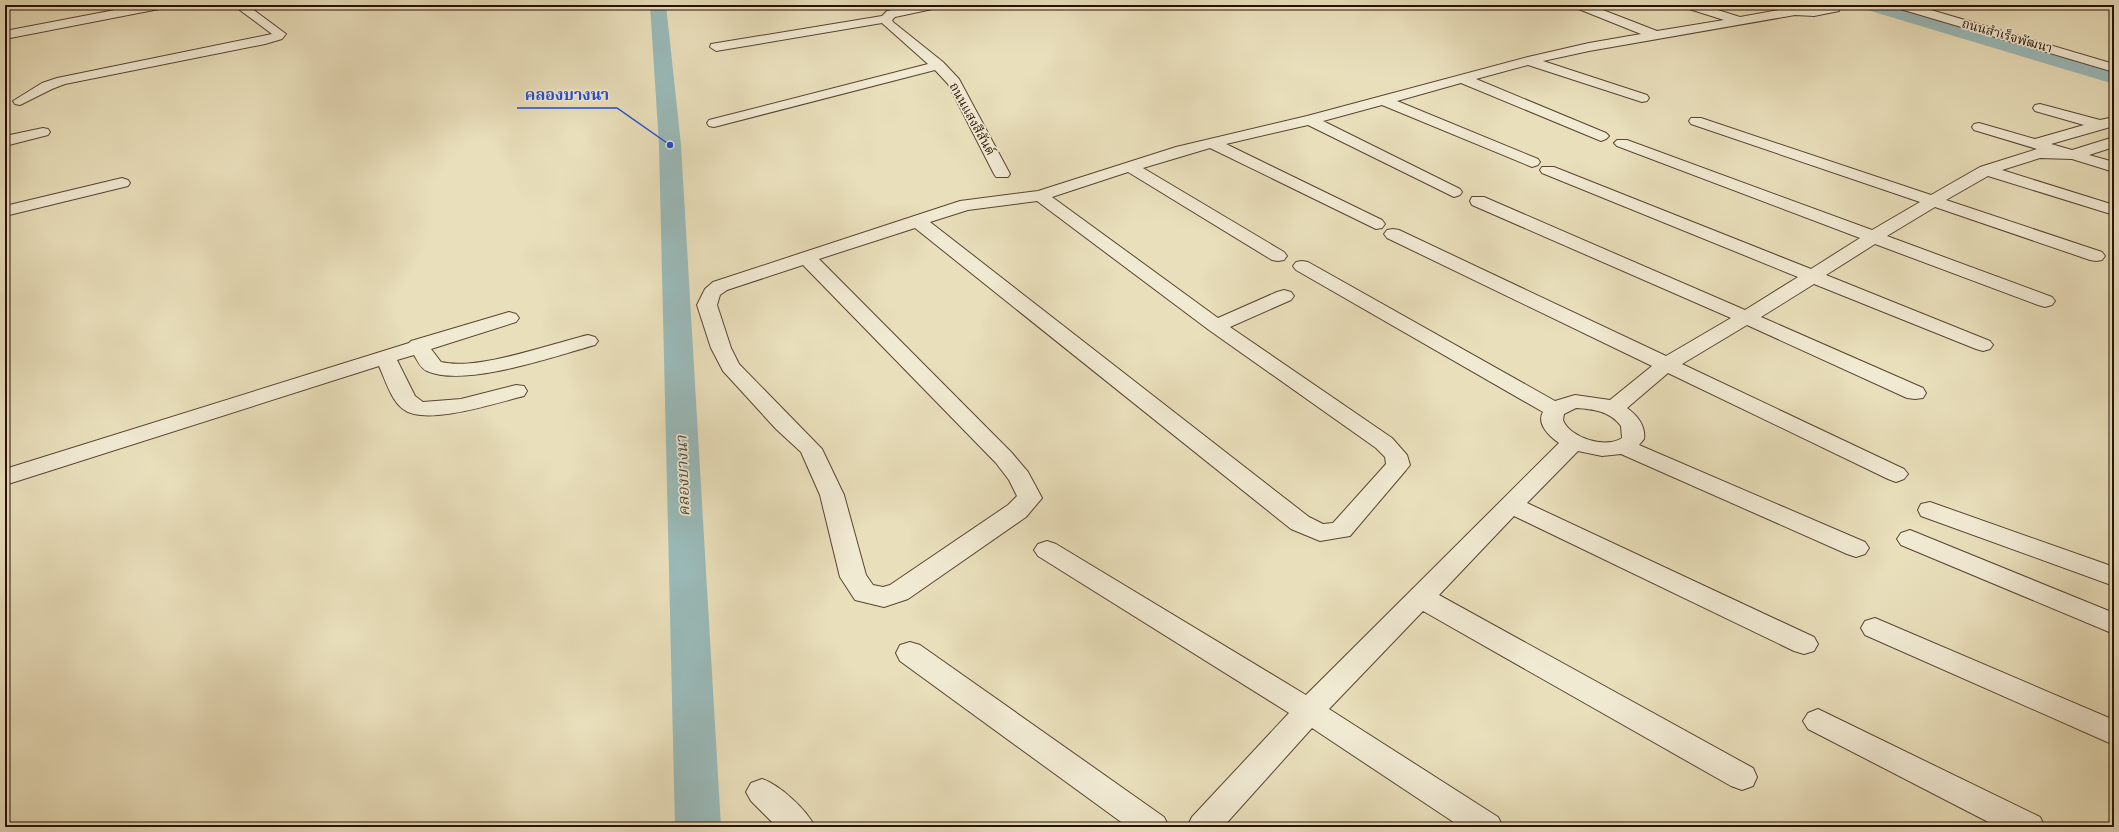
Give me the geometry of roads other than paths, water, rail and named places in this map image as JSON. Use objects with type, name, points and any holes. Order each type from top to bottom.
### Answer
[{"type":"street","points":[[5,35],[159,5]]},
{"type":"street","points":[[20,101],[47,86],[62,81],[265,40],[280,34],[239,5]]},
{"type":"street","points":[[716,48],[886,19],[891,14],[933,5]]},
{"type":"street","points":[[1580,5],[1658,36]]},
{"type":"street","points":[[1690,5],[1738,21]]},
{"type":"street","points":[[807,258],[941,392],[1010,466],[1025,485],[1030,498],[1017,512],[899,592],[884,597],[864,593],[853,577],[832,495],[811,449],[784,424],[730,367],[721,348],[707,305],[712,293],[720,286],[807,258],[916,220],[966,205],[1040,196],[1129,166],[1212,143],[1310,120],[1528,61],[1801,8],[1814,12],[1835,8],[1835,5]]},
{"type":"street","name":"ถนนสำเร็จพัฒนา","points":[[1901,5],[2114,68]]},
{"type":"street","name":"ถนนแสงสีสันต์","points":[[886,19],[888,24],[938,65],[954,82],[1002,174]]},
{"type":"street","points":[[1528,61],[1642,98]]},
{"type":"street","points":[[714,123],[938,65]]},
{"type":"street","points":[[5,105],[142,76]]},
{"type":"street","points":[[1463,79],[1601,136]]},
{"type":"street","points":[[1385,100],[1532,162]]},
{"type":"street","points":[[2040,108],[2110,125]]},
{"type":"street","points":[[1310,120],[1454,192]]},
{"type":"street","points":[[1696,121],[2096,256]]},
{"type":"street","points":[[1613,409],[1665,365],[1814,276],[1872,237],[1931,201],[1986,170],[2036,148],[2110,125]]},
{"type":"street","points":[[1979,127],[2036,148],[2071,155],[2114,167]]},
{"type":"street","points":[[5,141],[43,132]]},
{"type":"street","points":[[2071,155],[2114,142]]},
{"type":"street","points":[[1212,143],[1376,224]]},
{"type":"street","points":[[1622,143],[2045,301]]},
{"type":"street","points":[[1129,166],[1278,256]]},
{"type":"street","points":[[1548,170],[1983,345]]},
{"type":"street","points":[[1986,170],[2114,210]]},
{"type":"street","points":[[5,212],[122,183]]},
{"type":"street","points":[[916,220],[1300,523],[1320,533],[1341,530],[1398,464],[1396,454],[1384,443],[1216,326],[1040,196]]},
{"type":"street","points":[[1478,201],[1746,317],[1915,393]]},
{"type":"street","points":[[1393,234],[1896,474]]},
{"type":"street","points":[[1302,266],[1554,409]]},
{"type":"street","points":[[1216,326],[1284,296]]},
{"type":"street","points":[[5,477],[418,345],[509,318]]},
{"type":"street","points":[[418,345],[433,367],[446,371],[477,368],[588,341]]},
{"type":"street","points":[[385,356],[410,405],[421,411],[443,409],[516,391]]},
{"type":"street","points":[[1575,401],[1590,402],[1613,409],[1629,420],[1634,428],[1635,436],[1631,442],[1623,447],[1600,449],[1574,442],[1560,432],[1552,422],[1551,415],[1554,409],[1562,404],[1575,401]]},
{"type":"street","points":[[1203,827],[1309,711],[1574,442]]},
{"type":"street","points":[[1623,447],[1856,548]]},
{"type":"street","points":[[1511,505],[1804,644]]},
{"type":"street","points":[[1930,510],[2114,577]]},
{"type":"street","points":[[1910,539],[2114,624]]},
{"type":"street","points":[[1047,550],[1309,711],[1487,827]]},
{"type":"street","points":[[1422,598],[1742,777]]},
{"type":"street","points":[[1875,628],[2114,733]]},
{"type":"street","points":[[910,653],[1153,827]]},
{"type":"street","points":[[1818,721],[2029,827]]},
{"type":"street","points":[[762,792],[799,827]]},
{"type":"waterway","name":"คลองบางนา","points":[[658,5],[670,145],[698,827]]},
{"type":"waterway","points":[[1870,5],[2114,78]]},
{"type":"place","name":"คลองบางนา","points":[[670,145]]}]
